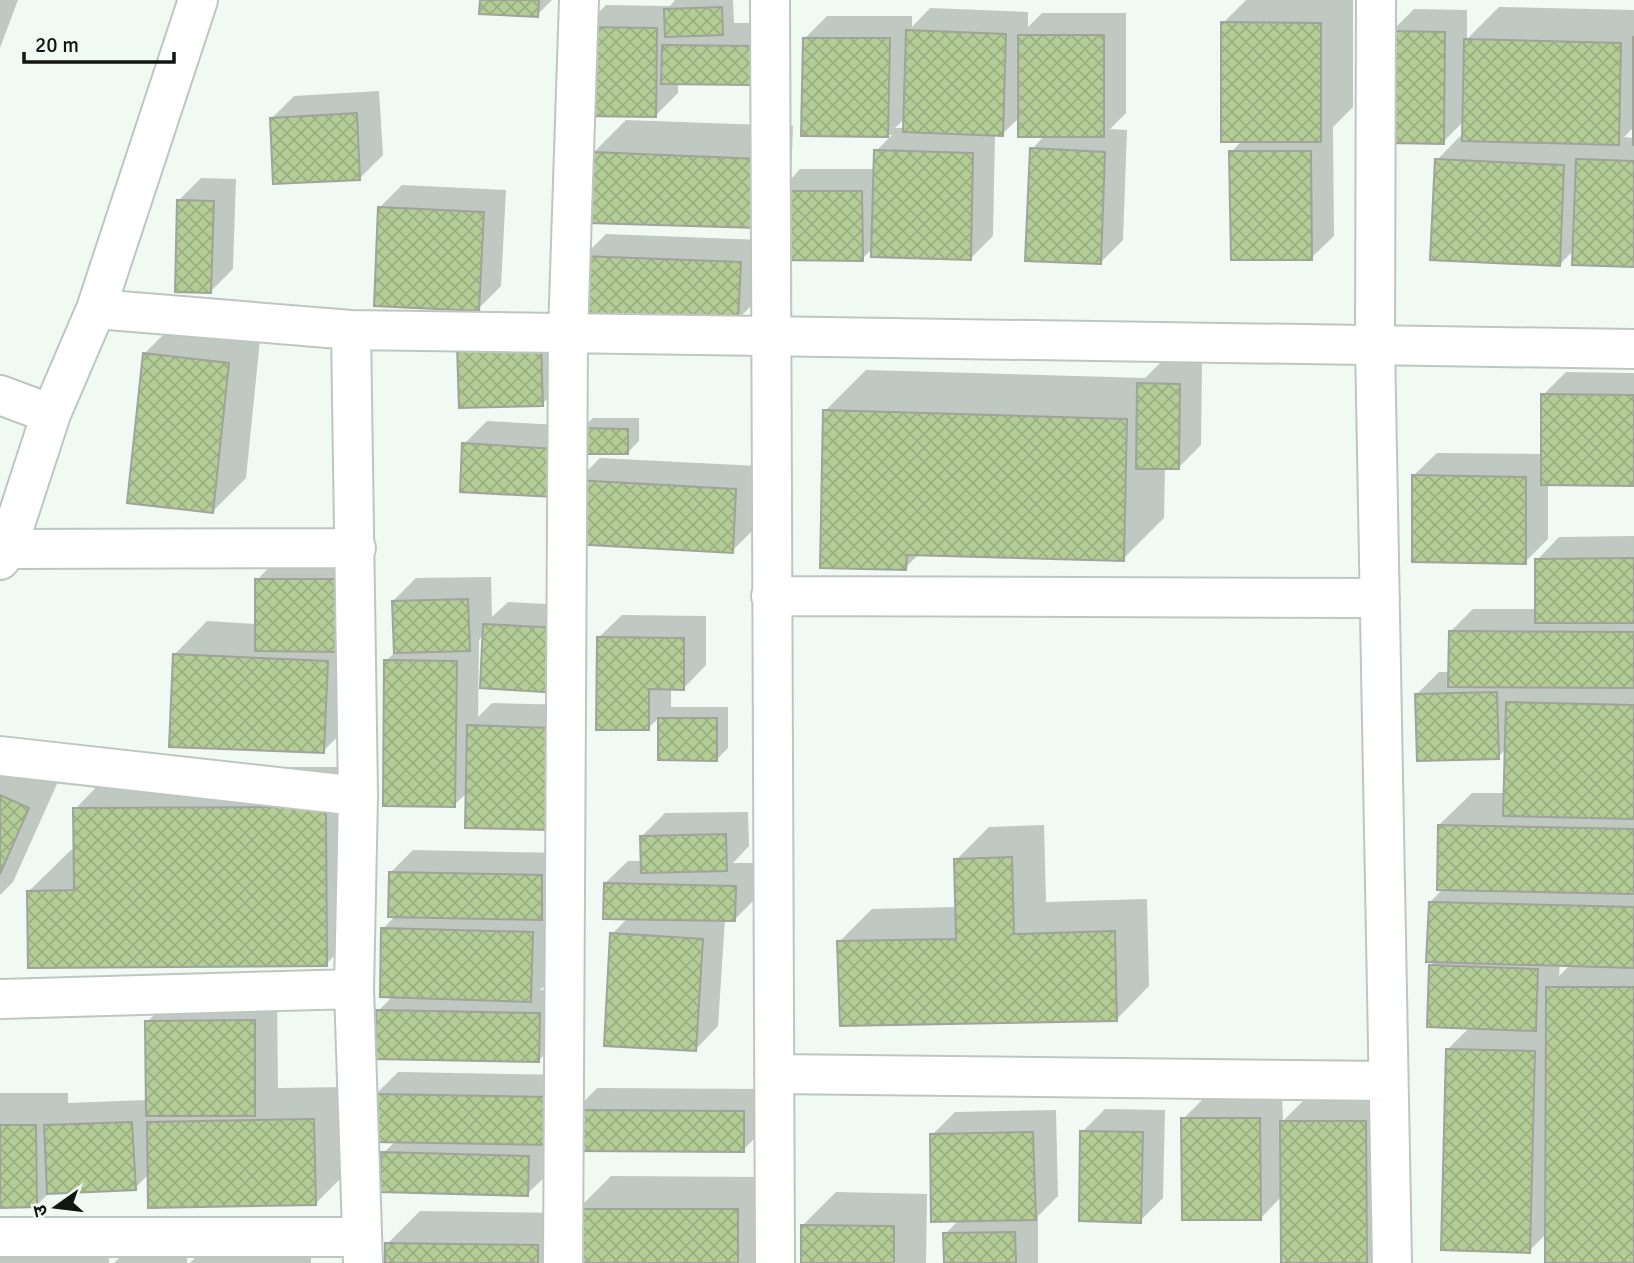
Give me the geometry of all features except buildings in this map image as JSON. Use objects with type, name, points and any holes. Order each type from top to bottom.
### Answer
[{"type":"street","points":[[198,0],[96,309],[51,414],[3,554],[356,548]]},
{"type":"street","points":[[563,1263],[568,334],[579,0]]},
{"type":"street","points":[[770,0],[775,1263]]},
{"type":"street","points":[[1376,0],[1375,344],[1392,1263]]},
{"type":"street","points":[[96,309],[351,330],[1634,349]]},
{"type":"street","points":[[0,1237],[362,1250],[354,989],[358,796],[351,330]]},
{"type":"street","points":[[0,395],[51,414]]},
{"type":"street","points":[[771,596],[1380,598]]},
{"type":"street","points":[[0,756],[358,796]]},
{"type":"street","points":[[0,999],[354,989]]},
{"type":"street","points":[[774,1074],[1388,1081]]}]
